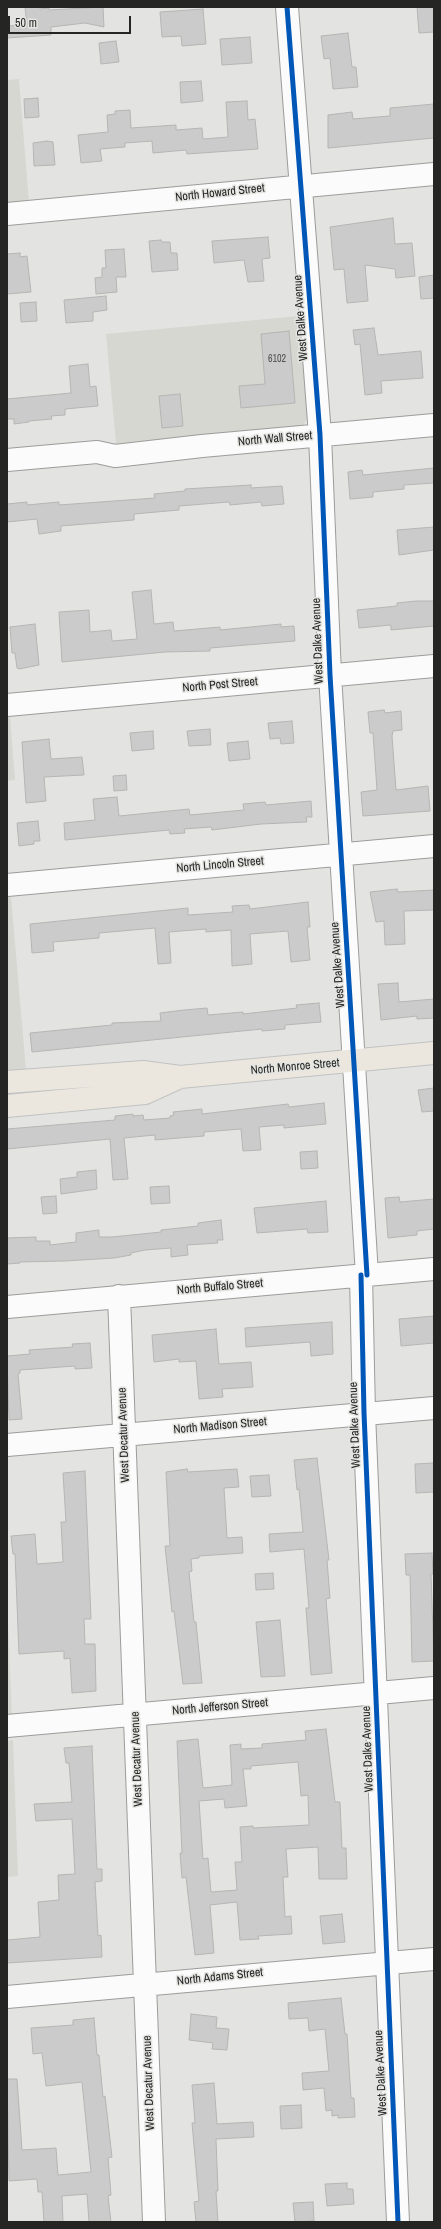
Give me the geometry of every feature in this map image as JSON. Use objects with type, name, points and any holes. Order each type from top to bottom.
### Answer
[{"type":"main road","name":"North Monroe Street","points":[[7,1082],[143,1072],[180,1077],[434,1053]]},
{"type":"main road","name":"North Monroe Street","points":[[7,1106],[145,1093],[180,1077]]},
{"type":"street","name":"West Dalke Avenue","points":[[287,7],[320,435],[330,676],[340,854],[355,1061],[364,1275],[364,1413],[398,2222]]},
{"type":"street","name":"North Howard Street","points":[[7,214],[434,174]]},
{"type":"street","name":"North Wall Street","points":[[7,460],[98,452],[115,456],[434,425]]},
{"type":"street","name":"North Wall Street","points":[[7,476],[101,466],[115,456]]},
{"type":"street","name":"North Post Street","points":[[7,705],[434,666]]},
{"type":"street","name":"North Lincoln Street","points":[[7,885],[434,846]]},
{"type":"street","name":"North Buffalo Street","points":[[7,1307],[434,1269]]},
{"type":"street","name":"West Decatur Avenue","points":[[119,1296],[123,1434],[154,2222]]},
{"type":"street","name":"North Madison Street","points":[[7,1445],[434,1408]]},
{"type":"street","name":"North Jefferson Street","points":[[7,1726],[434,1688]]},
{"type":"street","name":"North Adams Street","points":[[7,1997],[386,1962],[434,1959]]},
{"type":"shaded area","points":[[19,79],[29,203],[7,205],[7,80]]},
{"type":"shaded area","points":[[299,316],[308,417],[303,426],[210,437],[116,444],[106,334]]},
{"type":"shaded area","points":[[10,717],[15,780],[7,781],[7,718]]},
{"type":"shaded area","points":[[11,897],[26,1070],[7,1071],[7,898]]},
{"type":"shaded area","points":[[7,1597],[12,1718],[7,1719]]},
{"type":"shaded area","points":[[13,1740],[18,1876],[7,1877],[7,1741]]},
{"type":"building","points":[[25,7],[40,7],[40,9],[49,8],[49,10],[103,7],[104,27],[85,23],[51,27],[51,35],[7,38],[7,26],[27,25]]},
{"type":"building","points":[[417,7],[434,7],[434,32],[419,33]]},
{"type":"building","points":[[203,9],[206,44],[182,46],[181,36],[162,37],[160,12]]},
{"type":"building","points":[[348,33],[352,67],[356,67],[358,87],[333,89],[330,58],[324,59],[321,36]]},
{"type":"building","points":[[250,37],[252,63],[222,65],[220,39]]},
{"type":"building","points":[[116,41],[119,62],[101,64],[99,43]]},
{"type":"building","points":[[201,81],[203,101],[181,103],[180,82]]},
{"type":"building","points":[[38,98],[39,117],[25,118],[24,99]]},
{"type":"building","points":[[247,101],[248,120],[255,119],[258,149],[187,154],[186,150],[153,153],[152,141],[125,143],[125,147],[100,149],[102,161],[81,163],[78,135],[108,132],[107,115],[115,114],[115,111],[130,110],[131,128],[176,125],[176,130],[202,128],[203,139],[228,137],[226,102]]},
{"type":"building","points":[[434,104],[434,138],[328,148],[328,115],[352,112],[353,119],[390,116],[390,108]]},
{"type":"building","points":[[47,141],[53,142],[55,165],[34,166],[33,143]]},
{"type":"building","points":[[393,218],[395,244],[412,243],[415,276],[396,278],[395,269],[365,265],[368,301],[347,303],[344,269],[334,270],[330,227]]},
{"type":"building","points":[[268,237],[270,258],[262,259],[264,281],[248,282],[244,260],[214,263],[212,241]]},
{"type":"building","points":[[161,240],[162,242],[170,242],[171,253],[177,253],[178,270],[152,272],[149,241]]},
{"type":"building","points":[[124,249],[126,277],[116,277],[117,292],[96,294],[95,278],[102,277],[102,268],[106,268],[105,250]]},
{"type":"building","points":[[20,253],[20,257],[27,256],[31,292],[7,294],[7,254]]},
{"type":"building","points":[[434,275],[434,298],[421,299],[419,277]]},
{"type":"building","points":[[106,296],[107,310],[93,312],[93,321],[66,323],[64,300]]},
{"type":"building","points":[[36,302],[37,321],[21,322],[20,303]]},
{"type":"building","points":[[374,328],[378,355],[421,351],[423,378],[381,381],[382,393],[365,395],[360,344],[355,345],[353,330]]},
{"type":"building","points":[[289,331],[295,403],[241,408],[239,386],[265,384],[261,334]]},
{"type":"building","points":[[88,364],[90,387],[96,386],[98,406],[65,409],[65,415],[51,416],[52,419],[14,424],[14,419],[7,419],[7,399],[71,393],[69,366]]},
{"type":"building","points":[[180,394],[183,426],[162,428],[159,396]]},
{"type":"building","points":[[434,468],[434,483],[404,485],[404,489],[373,492],[373,497],[350,499],[348,472],[362,470],[363,475]]},
{"type":"building","points":[[251,485],[251,488],[282,486],[284,504],[262,506],[261,502],[230,505],[229,502],[179,506],[179,510],[134,514],[134,520],[61,526],[61,531],[39,534],[37,519],[7,522],[7,504],[27,502],[27,505],[59,502],[59,505],[155,498],[154,494],[185,491],[185,489]]},
{"type":"building","points":[[434,527],[434,550],[399,555],[397,530]]},
{"type":"building","points":[[151,590],[154,624],[173,622],[174,631],[220,627],[220,630],[281,624],[281,627],[294,626],[295,641],[210,648],[210,651],[165,652],[62,662],[59,612],[89,610],[90,632],[111,630],[112,641],[137,639],[132,592]]},
{"type":"building","points":[[434,601],[434,626],[391,630],[391,625],[359,628],[357,610],[397,606],[397,603]]},
{"type":"building","points":[[35,624],[39,665],[19,669],[17,668],[15,653],[12,653],[10,627]]},
{"type":"building","points":[[384,710],[385,713],[401,711],[402,730],[393,731],[392,736],[396,790],[428,786],[430,811],[363,816],[361,792],[377,790],[373,733],[370,733],[368,712]]},
{"type":"building","points":[[292,721],[294,743],[281,744],[280,738],[270,739],[268,723]]},
{"type":"building","points":[[210,729],[211,745],[189,746],[187,731]]},
{"type":"building","points":[[153,731],[154,749],[132,751],[130,733]]},
{"type":"building","points":[[49,739],[51,759],[82,757],[84,775],[44,777],[46,801],[26,803],[22,742]]},
{"type":"building","points":[[248,741],[250,759],[229,761],[227,743]]},
{"type":"building","points":[[126,775],[127,790],[114,791],[113,776]]},
{"type":"building","points":[[117,797],[119,816],[189,809],[190,815],[244,810],[243,804],[265,802],[266,805],[311,801],[312,817],[306,817],[307,822],[261,824],[212,830],[211,827],[184,829],[185,833],[170,834],[169,830],[65,840],[64,823],[95,820],[93,799]]},
{"type":"building","points":[[38,821],[40,841],[34,841],[34,844],[19,846],[17,823]]},
{"type":"building","points":[[397,889],[398,892],[434,890],[434,910],[404,911],[405,944],[385,945],[384,921],[376,922],[370,892]]},
{"type":"building","points":[[308,902],[310,927],[307,927],[310,960],[291,962],[288,931],[250,934],[252,964],[232,966],[231,930],[206,932],[206,929],[169,932],[171,963],[158,964],[155,928],[99,933],[99,938],[53,942],[54,951],[32,953],[30,924],[188,908],[188,915],[233,912],[232,906],[249,905],[250,909]]},
{"type":"building","points":[[398,983],[399,1002],[434,999],[434,1018],[417,1019],[417,1016],[381,1020],[378,984]]},
{"type":"building","points":[[319,1003],[321,1022],[285,1025],[285,1029],[262,1031],[262,1029],[32,1052],[30,1033],[112,1025],[112,1023],[161,1021],[160,1013],[184,1010],[207,1008],[208,1015],[243,1012],[243,1014],[297,1008],[296,1005]]},
{"type":"building","points":[[434,1088],[434,1111],[422,1112],[418,1090]]},
{"type":"building","points":[[324,1103],[326,1124],[284,1128],[284,1125],[259,1127],[261,1150],[243,1151],[241,1129],[204,1132],[204,1136],[155,1140],[155,1135],[124,1138],[128,1179],[113,1180],[110,1139],[7,1149],[7,1129],[115,1120],[115,1116],[133,1114],[133,1116],[143,1115],[144,1120],[170,1118],[170,1116],[174,1115],[173,1112],[202,1109],[202,1114],[288,1104],[289,1107]]},
{"type":"building","points":[[317,1151],[318,1168],[301,1169],[300,1152]]},
{"type":"building","points":[[96,1170],[97,1189],[61,1194],[60,1179],[77,1177],[77,1172]]},
{"type":"building","points":[[169,1186],[170,1203],[151,1204],[150,1187]]},
{"type":"building","points":[[56,1196],[57,1213],[43,1214],[41,1197]]},
{"type":"building","points":[[399,1197],[400,1202],[434,1199],[434,1229],[417,1231],[417,1235],[388,1238],[385,1198]]},
{"type":"building","points":[[326,1201],[328,1232],[308,1233],[307,1229],[257,1233],[254,1208]]},
{"type":"building","points":[[221,1220],[223,1240],[217,1240],[218,1243],[187,1245],[188,1255],[171,1257],[171,1248],[145,1250],[131,1253],[131,1255],[114,1258],[20,1262],[7,1264],[7,1238],[36,1237],[36,1241],[50,1241],[50,1245],[76,1242],[76,1233],[99,1230],[99,1237],[112,1237],[161,1232],[161,1230],[198,1226],[198,1223]]},
{"type":"building","points":[[434,1316],[434,1343],[401,1346],[399,1319]]},
{"type":"building","points":[[332,1322],[333,1354],[311,1356],[310,1342],[246,1347],[245,1328]]},
{"type":"building","points":[[216,1329],[219,1364],[251,1362],[253,1387],[222,1389],[223,1397],[199,1399],[196,1361],[179,1362],[179,1359],[154,1362],[152,1335]]},
{"type":"building","points":[[90,1343],[92,1368],[75,1369],[75,1366],[20,1370],[20,1373],[18,1374],[22,1419],[9,1420],[7,1356],[30,1354],[29,1350],[73,1347],[72,1344]]},
{"type":"building","points":[[317,1458],[329,1560],[327,1560],[330,1598],[326,1599],[332,1673],[311,1675],[306,1608],[309,1608],[304,1549],[270,1552],[269,1534],[303,1532],[299,1489],[297,1490],[294,1460]]},
{"type":"building","points":[[434,1463],[434,1492],[416,1493],[415,1464]]},
{"type":"building","points":[[187,1469],[188,1472],[237,1469],[239,1487],[224,1488],[227,1538],[242,1537],[243,1553],[199,1556],[199,1558],[191,1559],[192,1571],[189,1572],[202,1683],[183,1684],[174,1611],[172,1612],[165,1546],[170,1546],[166,1472]]},
{"type":"building","points":[[85,1471],[91,1619],[84,1619],[85,1644],[95,1644],[96,1691],[72,1693],[70,1658],[64,1659],[64,1651],[19,1654],[15,1554],[13,1554],[11,1536],[35,1534],[37,1564],[63,1562],[61,1522],[66,1522],[63,1473]]},
{"type":"building","points":[[269,1475],[271,1496],[252,1497],[250,1476]]},
{"type":"building","points":[[432,1553],[433,1574],[431,1574],[434,1661],[412,1662],[410,1575],[406,1575],[405,1554]]},
{"type":"building","points":[[273,1573],[274,1589],[256,1590],[255,1574]]},
{"type":"building","points":[[280,1620],[285,1676],[261,1677],[256,1622]]},
{"type":"building","points":[[326,1729],[335,1802],[340,1802],[342,1848],[346,1848],[347,1879],[319,1879],[318,1847],[286,1849],[288,1877],[283,1877],[285,1917],[291,1916],[292,1934],[258,1936],[259,1939],[240,1940],[237,1902],[210,1905],[214,1953],[195,1955],[186,1877],[182,1878],[177,1741],[198,1739],[203,1788],[232,1785],[230,1745],[241,1744],[241,1749],[262,1748],[262,1744],[306,1740],[305,1731]],"holes":[[[298,1762],[301,1796],[308,1795],[309,1825],[253,1828],[253,1826],[240,1827],[242,1862],[235,1862],[237,1890],[211,1892],[208,1858],[203,1859],[199,1801],[224,1799],[225,1808],[247,1806],[243,1769],[251,1769],[251,1766]]]},
{"type":"building","points":[[92,1746],[97,1869],[102,1869],[102,1881],[95,1882],[98,1936],[101,1935],[102,1957],[7,1963],[7,1940],[40,1937],[38,1902],[59,1900],[58,1875],[75,1874],[72,1819],[36,1821],[34,1804],[72,1802],[69,1763],[66,1763],[64,1748]]},
{"type":"building","points":[[342,1914],[345,1942],[323,1944],[320,1916]]},
{"type":"building","points":[[341,1998],[345,2034],[347,2034],[351,2098],[354,2098],[355,2117],[338,2118],[338,2115],[332,2116],[332,2110],[326,2111],[324,2088],[303,2090],[302,2073],[329,2071],[325,2029],[309,2031],[308,2018],[289,2019],[288,2003]]},
{"type":"building","points":[[191,2014],[217,2017],[216,2028],[229,2029],[227,2050],[212,2049],[213,2043],[189,2040]]},
{"type":"building","points":[[94,2018],[97,2055],[99,2055],[103,2097],[105,2096],[112,2157],[108,2158],[111,2195],[108,2196],[111,2222],[89,2222],[87,2194],[62,2196],[63,2222],[44,2222],[42,2192],[38,2192],[37,2179],[9,2181],[7,2079],[17,2079],[22,2150],[56,2148],[58,2175],[91,2172],[82,2082],[46,2086],[42,2053],[33,2054],[31,2028],[73,2025],[73,2020]]},
{"type":"building","points":[[214,2083],[217,2124],[253,2122],[254,2137],[216,2139],[218,2191],[216,2191],[218,2222],[196,2222],[194,2202],[199,2201],[192,2123],[195,2123],[192,2085]]},
{"type":"building","points":[[301,2105],[302,2128],[281,2129],[280,2106]]},
{"type":"building","points":[[347,2183],[347,2189],[353,2189],[354,2204],[327,2206],[325,2184]]},
{"type":"building","points":[[313,2202],[314,2221],[295,2222],[293,2203]]},
{"type":"cycle path","points":[[287,7],[320,435],[330,675],[367,1275]]},
{"type":"cycle path","points":[[361,1275],[364,1413],[398,2222]]}]
